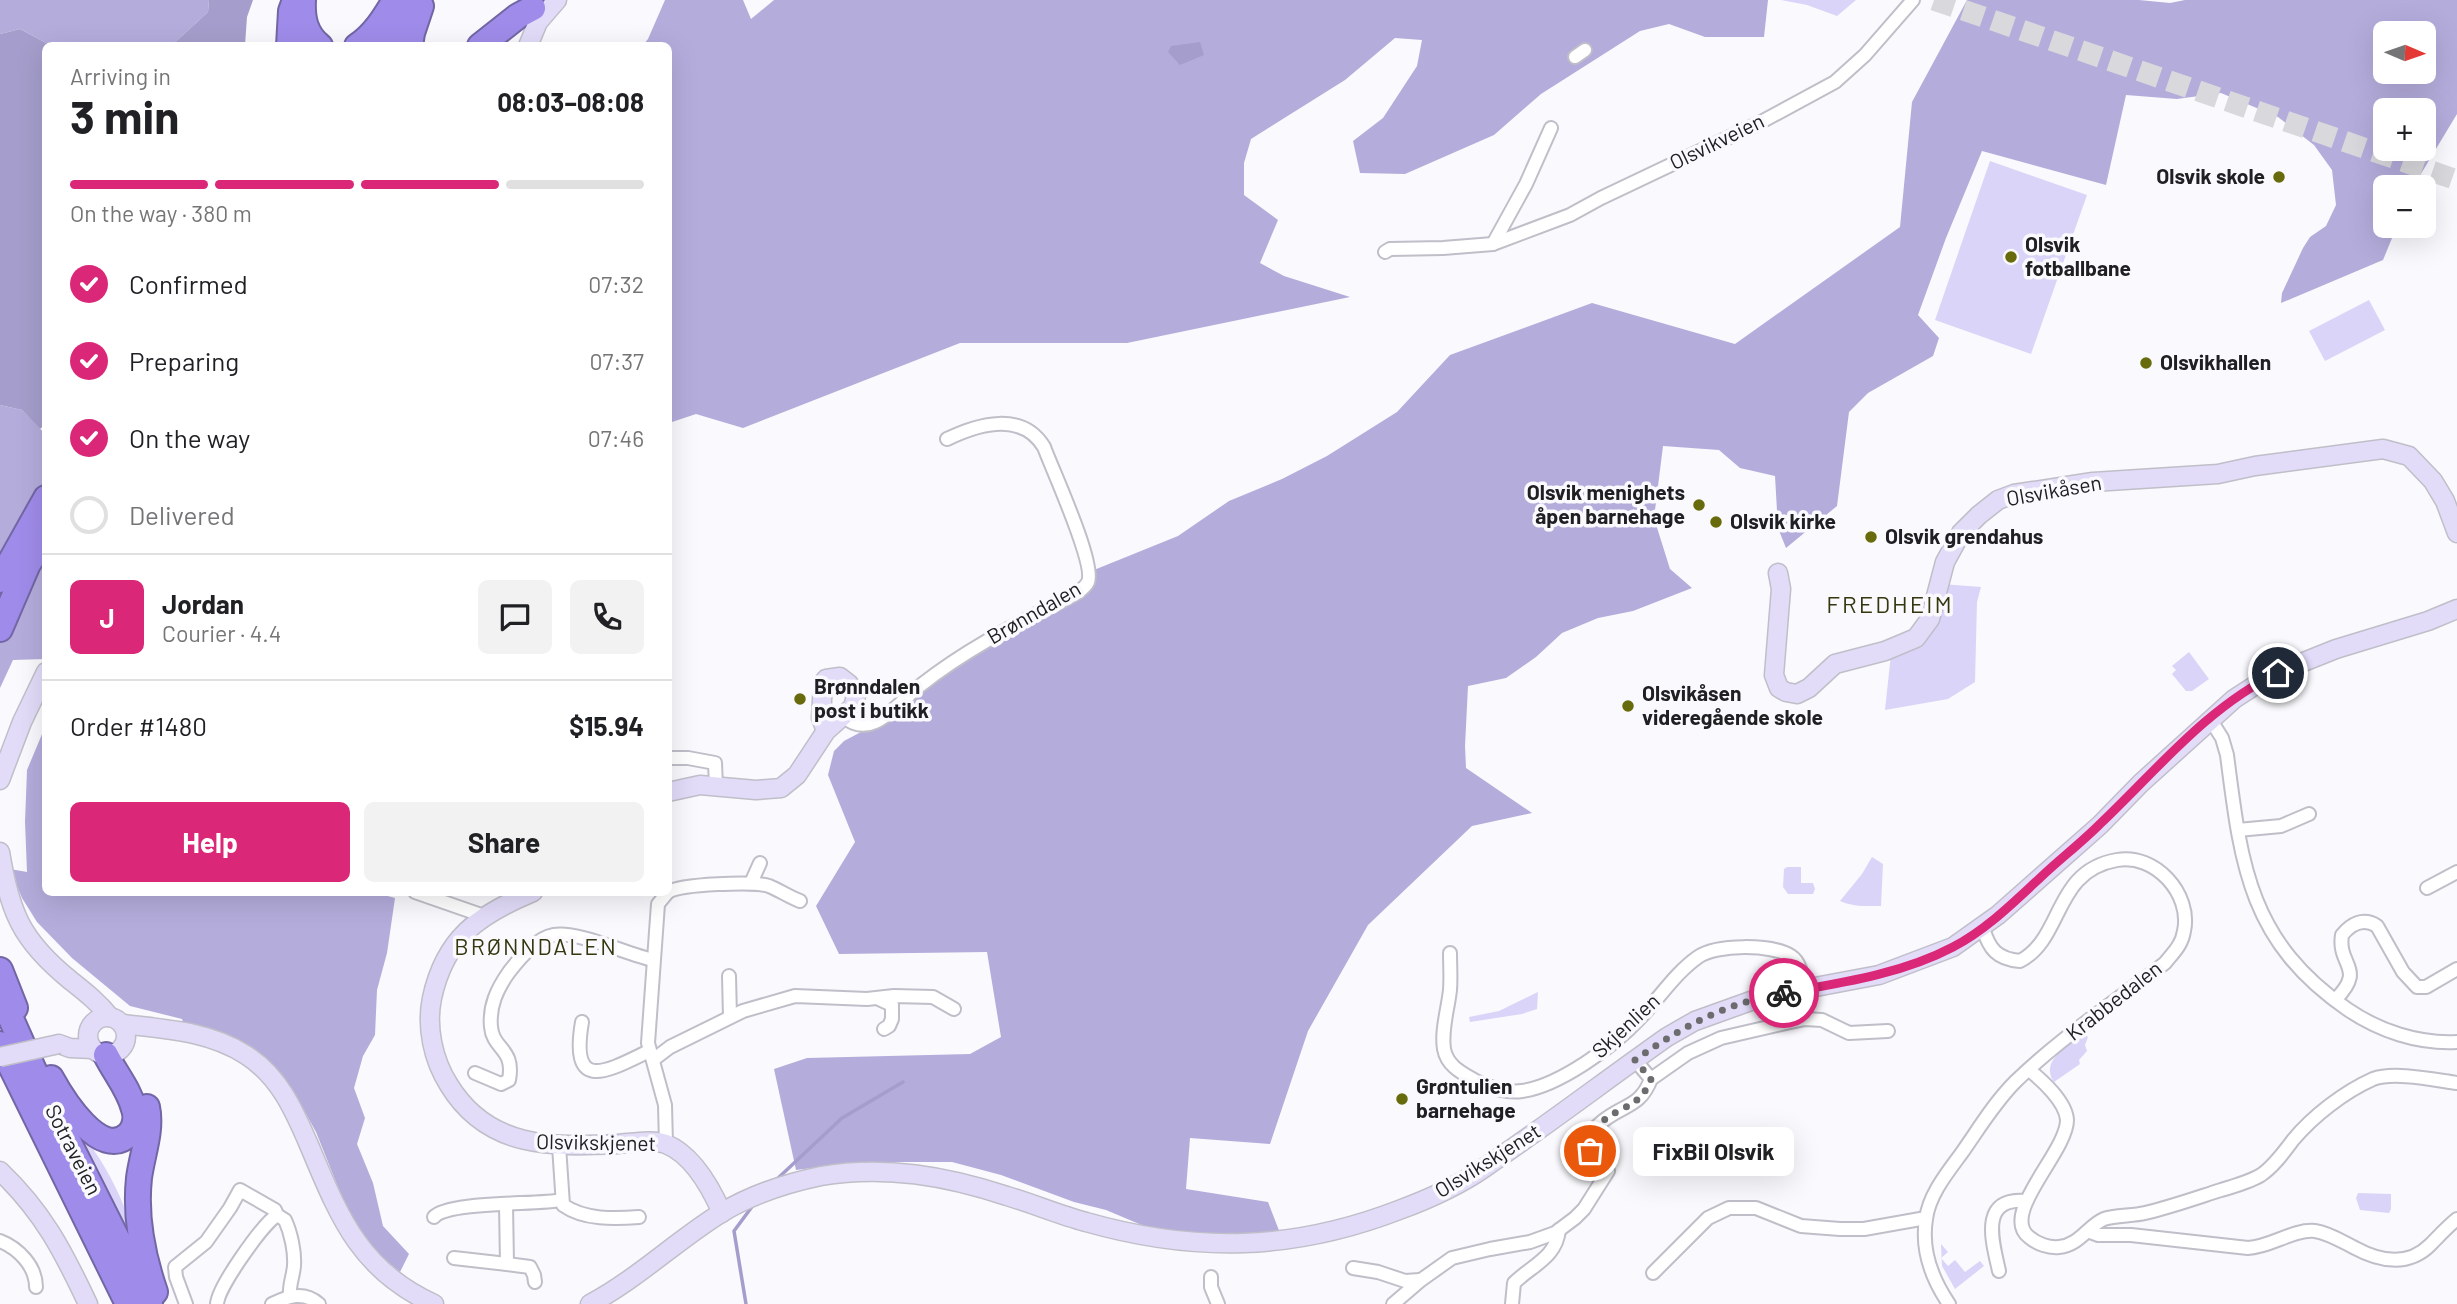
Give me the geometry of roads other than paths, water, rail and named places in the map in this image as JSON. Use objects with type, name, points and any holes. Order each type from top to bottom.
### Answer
[{"type":"highway","points":[[274,42],[279,0]]},
{"type":"highway","points":[[289,42],[291,11],[295,0]]},
{"type":"highway","points":[[303,0],[302,12],[307,32],[316,42]]},
{"type":"highway","points":[[363,42],[381,23],[396,0]]},
{"type":"highway","points":[[377,42],[403,0]]},
{"type":"highway","points":[[387,42],[413,0]]},
{"type":"highway","points":[[411,42],[424,0]]},
{"type":"highway","points":[[485,42],[536,4]]},
{"type":"highway","points":[[0,580],[42,505]]},
{"type":"highway","points":[[0,629],[29,564],[42,543]]},
{"type":"highway","points":[[0,970],[23,1028],[54,1084],[97,1138],[112,1142],[127,1137],[134,1126],[135,1115],[113,1039]]},
{"type":"highway","name":"Sotraveien","points":[[0,994],[44,1093],[150,1304]]},
{"type":"highway","points":[[113,1039],[146,1102],[148,1112],[139,1181],[139,1218],[149,1269],[160,1304]]},
{"type":"highway","name":"Sotraveien","points":[[0,1044],[128,1304]]},
{"type":"highway","points":[[0,1059],[60,1180],[70,1187]]},
{"type":"main road","points":[[530,42],[538,22],[557,0]]},
{"type":"main road","points":[[518,42],[520,30],[536,4]]},
{"type":"main road","name":"Olsvikåsen","points":[[1777,573],[1781,589],[1774,675],[1779,688],[1797,694],[1809,688],[1835,664],[1885,651],[1916,638],[1930,619],[1941,574],[1955,542],[1979,515],[1998,500],[2035,490],[2092,482],[2218,474],[2383,449],[2409,456],[2432,481],[2445,501],[2457,533]]},
{"type":"main road","name":"Olsvikskjenet","points":[[590,1304],[629,1281],[722,1213],[748,1199],[795,1183],[864,1170],[950,1179],[1074,1219],[1148,1238],[1189,1243],[1283,1241],[1359,1225],[1426,1199],[1484,1168],[1667,1037],[1705,1016],[1762,997],[1868,977],[1953,947],[1983,928],[2100,825],[2141,783],[2234,699],[2265,679],[2291,667],[2336,649],[2428,621],[2457,609]]},
{"type":"main road","points":[[672,791],[701,785],[756,790],[781,788],[797,775],[826,731],[853,707],[856,696],[849,684],[840,677],[826,679],[821,692],[821,718],[826,731]]},
{"type":"main road","points":[[0,780],[22,722],[42,681]]},
{"type":"main road","points":[[0,852],[6,888],[19,925],[43,957],[92,997],[113,1039]]},
{"type":"main road","name":"Olsvikskjenet","points":[[525,896],[484,916],[466,932],[442,965],[430,1010],[432,1042],[444,1078],[457,1100],[476,1117],[522,1141],[559,1146],[666,1144],[698,1171],[722,1213]]},
{"type":"main road","points":[[71,981],[84,1003],[91,1027],[89,1043],[113,1039]]},
{"type":"main road","points":[[0,1059],[59,1044],[91,1027],[97,1019],[113,1039]]},
{"type":"main road","points":[[59,1044],[70,1048],[159,1029],[208,1037],[245,1055],[262,1068],[292,1104],[335,1206],[360,1248],[388,1276],[434,1304]]},
{"type":"main road","points":[[2,1178],[52,1232],[88,1304]]},
{"type":"street","name":"Olsvikveien","points":[[1385,252],[1390,249],[1493,244],[1570,215],[1761,122],[1835,82],[1859,62],[1913,0]]},
{"type":"street","points":[[1493,244],[1526,184],[1550,128]]},
{"type":"street","name":"Brønndalen","points":[[843,716],[859,726],[878,723],[945,666],[1006,629],[1076,593],[1088,582],[1086,552],[1044,447],[1037,437],[1010,425],[989,424],[947,439]]},
{"type":"street","points":[[2210,719],[2222,738],[2227,755],[2238,830],[2255,900],[2270,931],[2299,970],[2361,1018],[2392,1032],[2423,1040],[2457,1042]]},
{"type":"street","points":[[672,758],[715,763],[716,786]]},
{"type":"street","points":[[2238,830],[2281,826],[2309,814]]},
{"type":"street","name":"Krabbedalen","points":[[1949,1304],[1936,1284],[1927,1259],[1926,1218],[1932,1198],[2000,1099],[2063,1041],[2165,963],[2179,947],[2185,930],[2184,909],[2169,879],[2153,866],[2137,860],[2120,859],[2098,864],[2079,878],[2034,950],[2020,961],[2006,960],[1992,951],[1983,928]]},
{"type":"street","points":[[751,883],[760,863]]},
{"type":"street","points":[[2427,888],[2457,872]]},
{"type":"street","points":[[672,891],[682,887],[751,883],[770,886],[800,901]]},
{"type":"street","points":[[426,896],[484,916]]},
{"type":"street","points":[[665,896],[658,904],[653,960],[651,1056],[665,1105],[666,1144]]},
{"type":"street","points":[[2335,1000],[2347,988],[2351,978],[2342,947],[2342,935],[2352,925],[2362,921],[2377,926],[2403,972],[2417,987],[2426,987],[2457,969]]},
{"type":"street","points":[[475,1073],[501,1084],[509,1080],[509,1057],[491,1030],[492,1001],[517,961],[550,936],[577,937],[653,960]]},
{"type":"street","name":"Skjenlien","points":[[1450,953],[1450,988],[1444,1048],[1448,1061],[1453,1068],[1481,1084],[1513,1092],[1541,1086],[1589,1061],[1638,1020],[1673,980],[1699,956],[1716,950],[1764,948],[1791,956],[1800,967],[1804,990]]},
{"type":"street","points":[[729,976],[730,1017]]},
{"type":"street","points":[[582,1022],[581,1060],[591,1071],[600,1072],[651,1056],[730,1017],[772,1001],[795,996],[879,999],[894,996],[933,997],[954,1009]]},
{"type":"street","points":[[879,999],[892,1005],[889,1026],[884,1029]]},
{"type":"street","points":[[1393,1304],[1452,1258],[1539,1240],[1559,1230],[1584,1209],[1608,1172],[1590,1151],[1590,1133],[1607,1118],[1640,1099],[1651,1079],[1688,1053],[1721,1038],[1786,1023],[1822,1020],[1849,1033],[1888,1031]]},
{"type":"street","points":[[1635,1060],[1651,1079]]},
{"type":"street","points":[[2029,1070],[2064,1108],[2067,1119],[2058,1148],[2026,1201],[2020,1224],[2026,1235],[2036,1242],[2063,1247],[2090,1232],[2104,1219],[2148,1213],[2246,1182],[2262,1174],[2279,1159],[2303,1130],[2333,1103],[2375,1078],[2412,1077],[2457,1083]]},
{"type":"street","points":[[559,1146],[562,1200],[567,1208],[605,1218],[639,1217]]},
{"type":"street","points":[[187,1304],[176,1277],[175,1267],[206,1242],[240,1190],[275,1210],[277,1215],[285,1220],[292,1241],[294,1266],[290,1295]]},
{"type":"street","points":[[434,1217],[436,1213],[447,1210],[562,1200]]},
{"type":"street","points":[[1999,1271],[1990,1231],[1992,1217],[1998,1208],[2009,1202],[2026,1201]]},
{"type":"street","points":[[506,1204],[507,1264]]},
{"type":"street","points":[[1653,1273],[1708,1218],[1729,1208],[1756,1209],[1801,1226],[1840,1229],[1864,1229],[1926,1218]]},
{"type":"street","points":[[217,1304],[220,1291],[265,1225],[277,1215]]},
{"type":"street","points":[[2090,1232],[2098,1235],[2131,1235],[2248,1248],[2265,1246],[2304,1231],[2315,1231],[2325,1233],[2374,1258],[2392,1260],[2403,1259],[2423,1251],[2457,1219]]},
{"type":"street","points":[[1513,1304],[1514,1283],[1548,1256],[1557,1241],[1559,1230]]},
{"type":"street","points":[[0,1241],[11,1245],[21,1255],[34,1272],[36,1287]]},
{"type":"street","points":[[454,1258],[530,1268],[535,1282]]},
{"type":"street","points":[[1353,1268],[1405,1280],[1421,1280]]},
{"type":"street","points":[[1211,1277],[1211,1287],[1218,1304]]},
{"type":"street","points":[[272,1304],[290,1295],[314,1300],[319,1304]]},
{"type":"waterway","points":[[776,1180],[842,1118],[903,1082]]},
{"type":"waterway","points":[[746,1304],[734,1231],[754,1204]]},
{"type":"tunnel","points":[[1934,0],[2457,180]]},
{"type":"place","name":"Olsvik skole","points":[[2279,177]]},
{"type":"place","name":"Olsvik fotballbane","points":[[2011,257]]},
{"type":"place","name":"Olsvikhallen","points":[[2146,363]]},
{"type":"place","name":"Olsvik menighets åpen barnehage","points":[[1699,505]]},
{"type":"place","name":"Olsvik kirke","points":[[1716,522]]},
{"type":"place","name":"Olsvik grendahus","points":[[1871,537]]},
{"type":"place","name":"Brønndalen post i butikk","points":[[800,699]]},
{"type":"place","name":"Olsvikåsen videregående skole","points":[[1628,706]]},
{"type":"place","name":"Grøntulien barnehage","points":[[1402,1099]]},
{"type":"place","name":"FixBil Olsvik","points":[[1590,1151]]},
{"type":"district","name":"FREDHEIM","points":[[1890,605]]},
{"type":"district","name":"BRØNNDALEN","points":[[536,947]]}]
